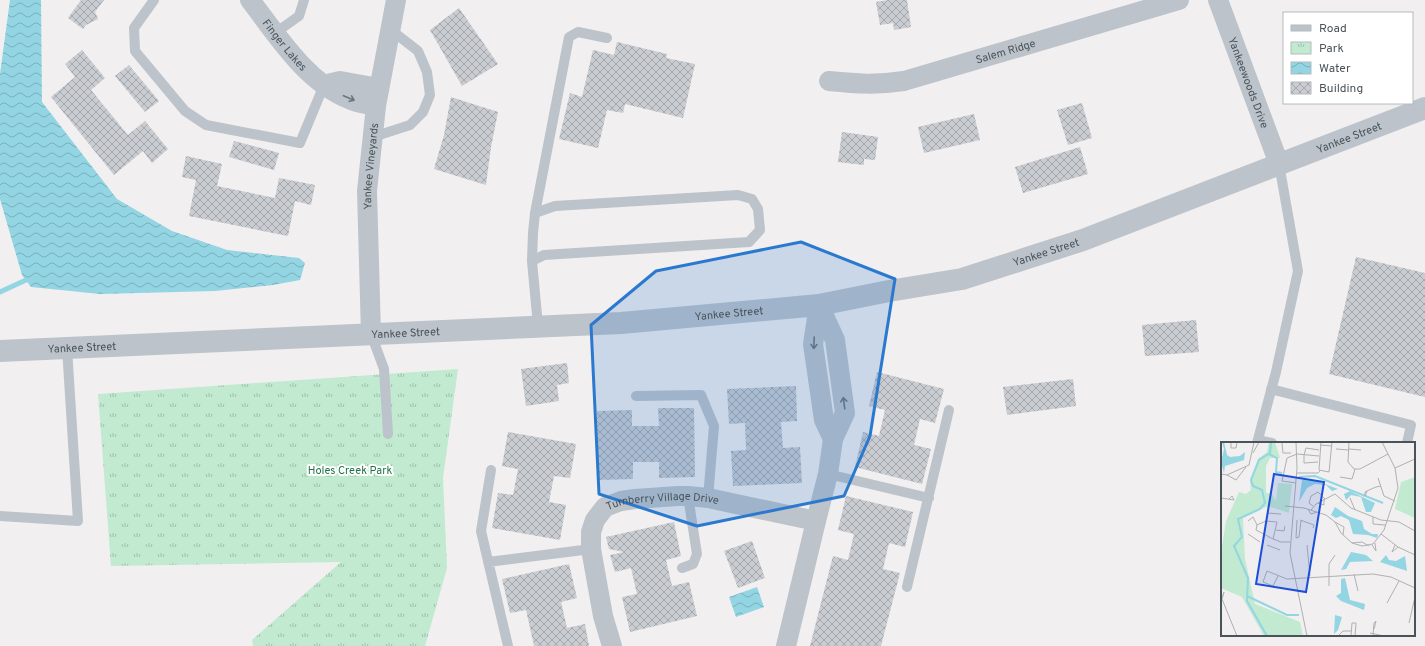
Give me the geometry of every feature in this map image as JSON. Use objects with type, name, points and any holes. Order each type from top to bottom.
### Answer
[{"type":"street","name":"Finger Lakes","points":[[250,0],[294,58],[324,85],[349,100],[378,97]]},
{"type":"street","name":"Yankee Vineyards","points":[[371,334],[367,191],[378,97],[396,0]]},
{"type":"street","name":"Salem Ridge","points":[[829,81],[857,84],[881,84],[904,80],[1179,0]]},
{"type":"street","name":"Yankeewoods Drive","points":[[1218,0],[1278,164]]},
{"type":"street","name":"Yankee Street","points":[[0,351],[621,323],[819,304],[962,279],[1083,240],[1425,108]]},
{"type":"street","points":[[786,646],[828,474],[833,440],[824,420],[813,344],[819,304]]},
{"type":"street","name":"Turnberry Village Drive","points":[[612,646],[603,616],[591,549],[591,532],[595,520],[605,507],[621,501],[635,499],[678,496],[698,497],[816,521]]},
{"type":"lane","points":[[154,0],[134,28],[135,51],[185,111],[206,125],[300,143],[324,85]]},
{"type":"lane","points":[[275,33],[299,16],[304,0]]},
{"type":"lane","points":[[373,137],[410,125],[423,112],[430,94],[427,72],[418,51],[390,30]]},
{"type":"lane","points":[[538,326],[532,261],[535,213],[569,37],[578,32],[607,38]]},
{"type":"lane","points":[[1258,441],[1298,271],[1278,164]]},
{"type":"lane","points":[[532,261],[544,255],[749,242],[760,230],[758,209],[752,199],[738,195],[555,206],[535,213]]},
{"type":"lane","points":[[371,334],[384,369],[388,434]]},
{"type":"lane","points":[[0,516],[78,521],[67,348]]},
{"type":"lane","points":[[1271,389],[1411,425],[1407,442]]},
{"type":"lane","points":[[636,396],[701,395],[714,426],[698,497],[697,554],[693,564],[682,568]]},
{"type":"lane","points":[[907,587],[949,410]]},
{"type":"lane","points":[[490,470],[481,531],[508,646]]},
{"type":"lane","points":[[828,474],[929,498]]},
{"type":"lane","points":[[488,562],[591,549]]},
{"type":"highlighted area","points":[[801,242],[895,279],[870,436],[844,496],[697,526],[599,494],[591,325],[656,271]]},
{"type":"green space","name":"Holes Creek Park","points":[[458,369],[443,478],[447,568],[425,646],[253,646],[252,640],[341,562],[111,566],[98,394]]},
{"type":"water","points":[[10,0],[41,0],[42,102],[117,199],[172,231],[227,250],[299,258],[305,263],[300,280],[273,285],[215,291],[100,294],[31,287],[22,275],[0,199],[0,74]]},
{"type":"water","points":[[757,587],[764,607],[736,617],[729,597]]},
{"type":"building","points":[[81,0],[104,0],[95,12],[98,19],[86,25],[83,29],[68,18]]},
{"type":"building","points":[[888,0],[907,0],[911,27],[894,30],[893,23],[880,25],[876,2]]},
{"type":"building","points":[[459,8],[498,64],[462,86],[430,30]]},
{"type":"building","points":[[617,42],[667,54],[666,58],[695,64],[683,118],[625,104],[623,113],[607,110],[598,148],[559,139],[570,93],[582,97],[593,50],[614,55]]},
{"type":"building","points":[[82,50],[105,78],[91,90],[128,135],[145,121],[168,149],[152,163],[143,151],[114,175],[51,97],[75,77],[65,64]]},
{"type":"building","points":[[129,65],[159,101],[145,112],[115,76]]},
{"type":"building","points":[[451,97],[498,112],[491,147],[486,185],[434,169],[444,135]]},
{"type":"building","points":[[1082,103],[1092,138],[1068,145],[1057,110]]},
{"type":"building","points":[[974,114],[980,140],[924,153],[918,127]]},
{"type":"building","points":[[842,132],[878,137],[875,160],[864,159],[864,165],[838,162]]},
{"type":"building","points":[[234,141],[279,153],[274,170],[229,157]]},
{"type":"building","points":[[1080,147],[1088,174],[1023,193],[1015,167]]},
{"type":"building","points":[[186,156],[222,164],[217,186],[275,198],[279,178],[315,185],[311,205],[295,201],[288,236],[189,216],[196,180],[182,177]]},
{"type":"building","points":[[1356,257],[1425,273],[1425,397],[1329,374]]},
{"type":"building","points":[[1196,320],[1199,352],[1145,356],[1142,325]]},
{"type":"building","points":[[567,363],[569,383],[557,385],[559,401],[526,406],[521,369]]},
{"type":"building","points":[[877,372],[944,389],[935,423],[920,419],[914,445],[931,449],[922,484],[855,467],[863,432],[879,436],[885,410],[869,406]]},
{"type":"building","points":[[1073,379],[1076,406],[1007,415],[1003,387]]},
{"type":"building","points":[[796,386],[797,421],[781,422],[783,448],[800,447],[802,483],[733,486],[731,451],[746,450],[745,423],[729,424],[727,389]]},
{"type":"building","points":[[658,408],[694,408],[695,477],[659,478],[659,462],[633,462],[633,479],[598,480],[597,411],[632,410],[632,426],[659,426]]},
{"type":"building","points":[[508,432],[576,444],[570,478],[554,476],[549,502],[566,505],[560,540],[492,528],[498,493],[513,495],[518,469],[502,466]]},
{"type":"building","points":[[846,496],[913,512],[905,547],[889,543],[883,569],[900,573],[881,646],[810,646],[833,556],[848,560],[854,534],[838,530]]},
{"type":"building","points":[[674,522],[681,556],[666,560],[672,586],[689,582],[697,616],[630,632],[622,597],[637,594],[631,568],[615,572],[610,555],[624,552],[609,549],[606,537]]},
{"type":"building","points":[[752,541],[765,578],[738,588],[724,551]]},
{"type":"building","points":[[569,564],[577,598],[561,602],[567,628],[585,624],[589,646],[534,646],[526,610],[510,613],[502,579]]},
{"type":"waterway","points":[[0,292],[26,280]]}]
